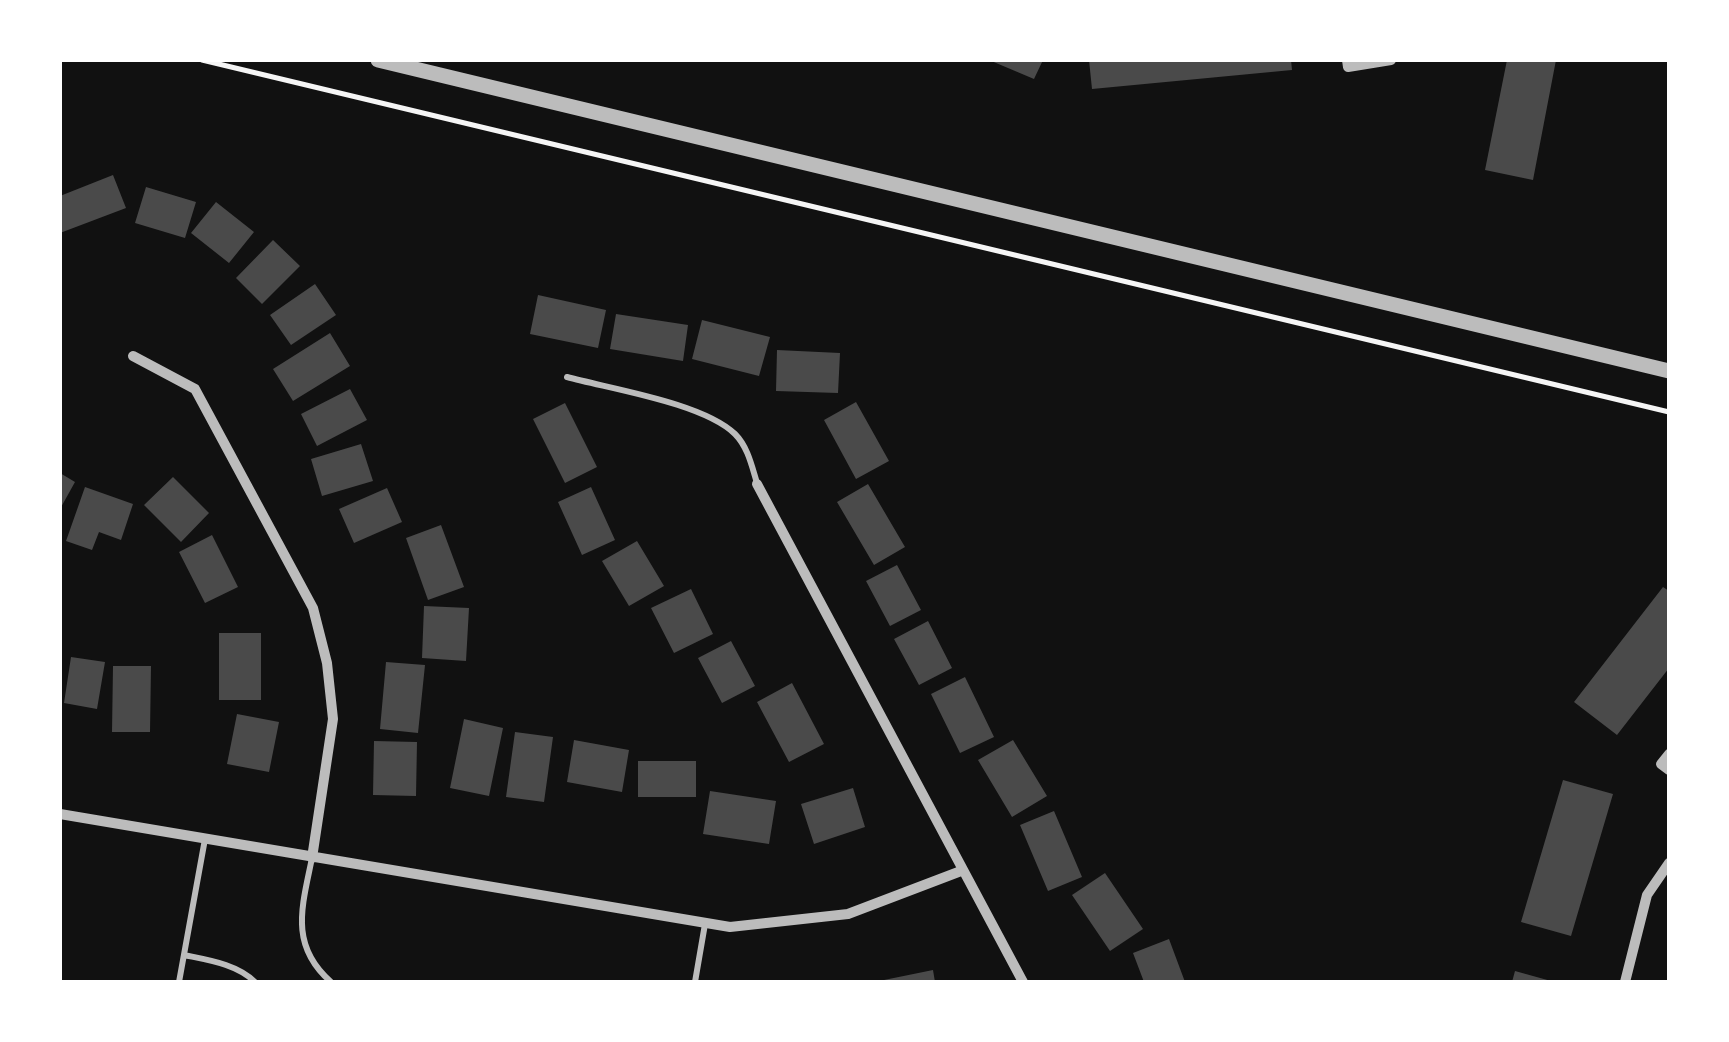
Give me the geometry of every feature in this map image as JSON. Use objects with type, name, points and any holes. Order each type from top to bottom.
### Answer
[{"type":"street","points":[[378,60],[1669,371]]},
{"type":"street","points":[[1346,60],[1348,67],[1391,60]]},
{"type":"street","points":[[133,356],[194,389],[313,608],[327,662],[333,718],[312,858]]},
{"type":"street","points":[[758,484],[961,871],[1024,982]]},
{"type":"street","points":[[1669,754],[1661,764],[1669,770]]},
{"type":"street","points":[[60,814],[730,927],[848,914],[961,871]]},
{"type":"street","points":[[1625,982],[1647,894],[1669,863]]},
{"type":"lane","points":[[566,377],[700,412],[734,433],[749,456],[758,484]]},
{"type":"lane","points":[[178,982],[205,839]]},
{"type":"lane","points":[[312,858],[300,930],[314,967],[331,982]]},
{"type":"lane","points":[[695,982],[706,922]]},
{"type":"lane","points":[[184,955],[217,962],[255,982]]},
{"type":"path","points":[[202,60],[1669,412]]},
{"type":"building","points":[[989,60],[1043,60],[1034,79]]},
{"type":"building","points":[[1089,60],[1291,60],[1292,70],[1092,89]]},
{"type":"building","points":[[1507,60],[1556,60],[1533,180],[1485,170]]},
{"type":"building","points":[[113,175],[126,208],[60,233],[60,196]]},
{"type":"building","points":[[146,187],[196,202],[185,238],[135,223]]},
{"type":"building","points":[[216,202],[254,232],[229,263],[191,233]]},
{"type":"building","points":[[273,240],[300,266],[262,304],[236,278]]},
{"type":"building","points":[[315,284],[336,315],[291,345],[270,315]]},
{"type":"building","points":[[538,295],[606,310],[598,348],[530,334]]},
{"type":"building","points":[[616,314],[688,325],[683,361],[610,349]]},
{"type":"building","points":[[702,320],[770,337],[759,376],[692,359]]},
{"type":"building","points":[[330,333],[350,366],[293,401],[273,369]]},
{"type":"building","points":[[777,350],[840,353],[838,393],[776,391]]},
{"type":"building","points":[[350,389],[367,420],[317,446],[301,414]]},
{"type":"building","points":[[856,402],[889,461],[856,479],[824,420]]},
{"type":"building","points":[[565,403],[597,467],[565,483],[533,419]]},
{"type":"building","points":[[361,444],[373,481],[322,496],[311,459]]},
{"type":"building","points":[[60,473],[75,482],[60,509]]},
{"type":"building","points":[[173,477],[209,513],[181,542],[144,505]]},
{"type":"building","points":[[868,484],[905,547],[874,565],[837,502]]},
{"type":"building","points":[[85,487],[133,504],[121,540],[99,532],[92,550],[66,541]]},
{"type":"building","points":[[591,487],[615,540],[582,555],[558,502]]},
{"type":"building","points":[[387,488],[402,522],[354,543],[339,509]]},
{"type":"building","points":[[441,525],[464,587],[428,600],[406,538]]},
{"type":"building","points":[[212,535],[238,587],[205,603],[179,552]]},
{"type":"building","points":[[637,541],[664,586],[629,606],[602,561]]},
{"type":"building","points":[[897,565],[921,610],[890,626],[866,581]]},
{"type":"building","points":[[1663,587],[1669,591],[1669,668],[1617,735],[1574,702]]},
{"type":"building","points":[[691,589],[713,634],[674,653],[651,608]]},
{"type":"building","points":[[424,606],[469,608],[466,661],[422,658]]},
{"type":"building","points":[[928,621],[952,668],[919,685],[894,639]]},
{"type":"building","points":[[219,633],[261,633],[261,700],[219,700]]},
{"type":"building","points":[[731,641],[755,686],[722,703],[698,658]]},
{"type":"building","points":[[71,657],[105,662],[97,709],[64,703]]},
{"type":"building","points":[[386,662],[425,665],[418,733],[380,729]]},
{"type":"building","points":[[113,666],[151,666],[150,732],[112,732]]},
{"type":"building","points":[[965,677],[994,737],[960,753],[931,694]]},
{"type":"building","points":[[792,683],[824,744],[789,762],[757,702]]},
{"type":"building","points":[[237,714],[279,722],[269,772],[227,764]]},
{"type":"building","points":[[464,719],[503,728],[489,796],[450,788]]},
{"type":"building","points":[[515,732],[553,737],[544,802],[506,797]]},
{"type":"building","points":[[574,740],[629,750],[622,792],[567,782]]},
{"type":"building","points":[[1013,740],[1047,796],[1012,817],[978,760]]},
{"type":"building","points":[[374,741],[417,742],[416,796],[373,795]]},
{"type":"building","points":[[638,761],[696,761],[696,797],[638,797]]},
{"type":"building","points":[[1563,780],[1613,794],[1571,936],[1521,922]]},
{"type":"building","points":[[853,788],[865,827],[814,844],[801,804]]},
{"type":"building","points":[[710,791],[776,801],[769,844],[703,834]]},
{"type":"building","points":[[1054,811],[1082,877],[1048,891],[1020,825]]},
{"type":"building","points":[[1105,873],[1143,929],[1110,951],[1072,895]]},
{"type":"building","points":[[1169,939],[1185,982],[1144,982],[1133,953]]},
{"type":"building","points":[[933,970],[935,982],[884,982],[884,980]]},
{"type":"building","points":[[1515,971],[1551,981],[1551,982],[1512,982]]}]
